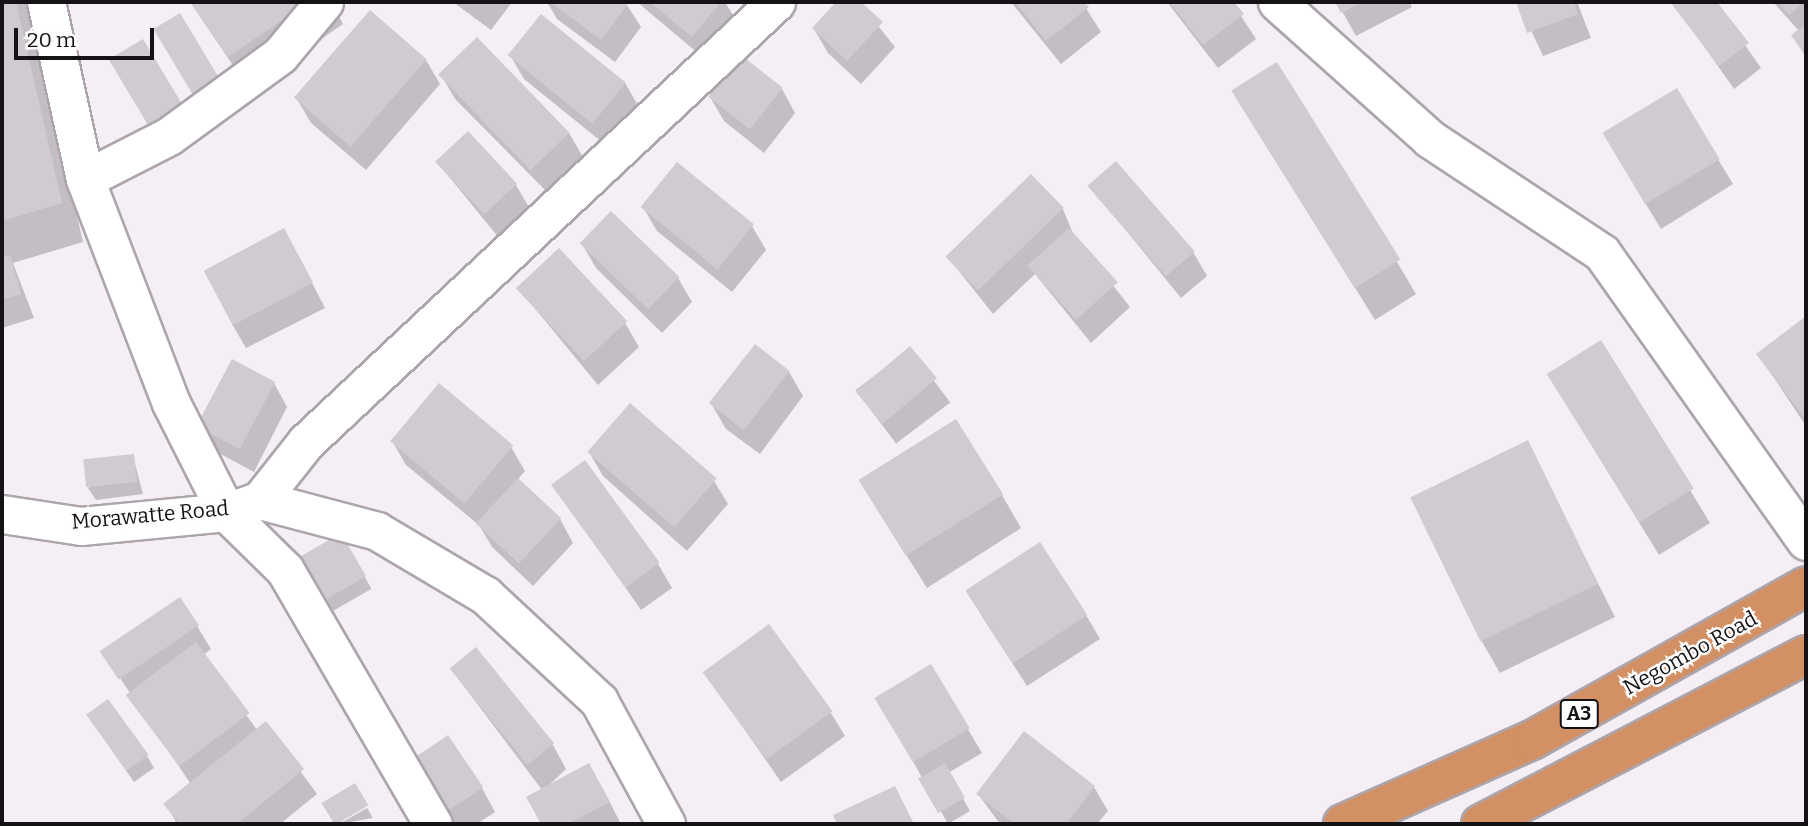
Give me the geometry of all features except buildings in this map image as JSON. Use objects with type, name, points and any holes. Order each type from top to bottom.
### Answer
[{"type":"highway","name":"Negombo Road","points":[[1343,824],[1532,740],[1806,586]]},
{"type":"highway","points":[[1481,824],[1806,655]]},
{"type":"street","points":[[46,2],[85,179],[171,403],[226,512],[285,570],[433,824]]},
{"type":"street","points":[[85,179],[169,136],[280,55],[324,2]]},
{"type":"street","points":[[666,824],[599,701],[485,595],[377,531],[260,500],[306,442],[776,2]]},
{"type":"street","points":[[1277,2],[1430,139],[1602,254],[1806,541]]},
{"type":"street","name":"Morawatte Road","points":[[2,514],[81,526],[226,512],[260,500]]}]
